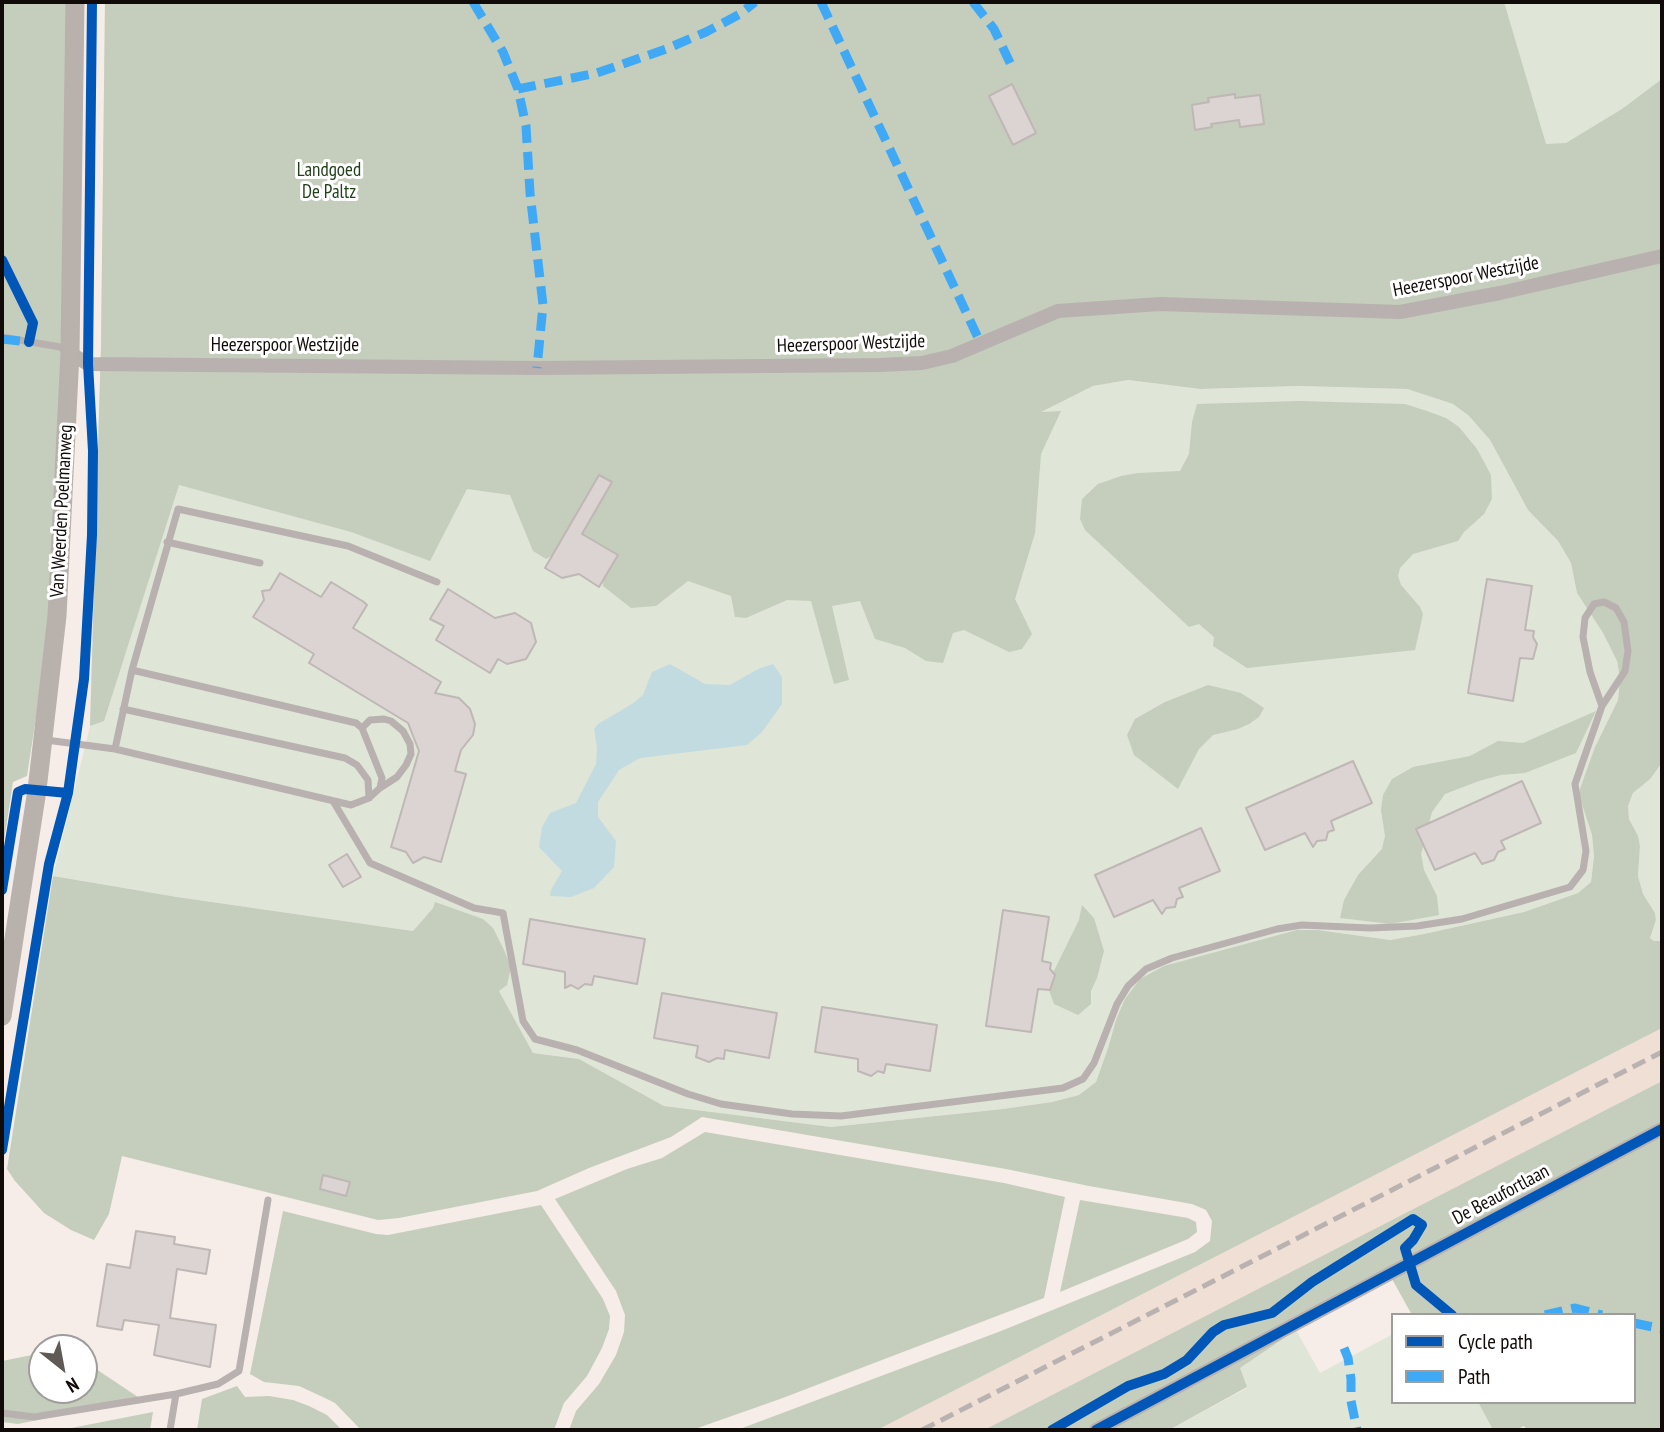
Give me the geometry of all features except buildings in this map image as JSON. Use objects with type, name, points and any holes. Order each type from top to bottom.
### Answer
[{"type":"main road","name":"Van Weerden Poelmanweg","points":[[2,1016],[4,983],[37,790],[57,615],[70,353],[75,2]]},
{"type":"street","name":"Heezerspoor Westzijde","points":[[70,353],[88,364],[537,368],[922,363],[952,355],[1058,311],[1160,304],[1400,312],[1662,257]]},
{"type":"street","name":"De Beaufortlaan","points":[[1096,1430],[1381,1282],[1662,1129]]},
{"type":"lane","points":[[2,337],[60,347],[70,353]]},
{"type":"lane","points":[[115,750],[132,670],[178,509],[348,546],[438,582]]},
{"type":"lane","points":[[167,542],[260,563]]},
{"type":"lane","points":[[333,801],[370,863],[474,908],[503,913],[523,1021],[535,1039],[577,1050],[720,1104],[792,1114],[841,1116],[1063,1088],[1083,1079],[1094,1063],[1117,1004],[1128,986],[1146,969],[1172,958],[1277,929],[1302,925],[1370,928],[1417,926],[1462,919],[1570,887],[1583,870],[1586,851],[1575,784],[1602,706],[1625,671],[1628,651],[1624,622],[1616,608],[1604,602],[1594,604],[1585,618],[1583,637],[1590,672],[1602,706]]},
{"type":"lane","points":[[132,670],[356,723],[362,728],[380,770],[380,788]]},
{"type":"lane","points":[[123,709],[345,758],[357,765],[368,780],[369,798]]},
{"type":"lane","points":[[43,739],[115,750],[352,805],[369,798],[397,777],[411,754],[410,744],[403,731],[391,721],[370,720],[362,728]]},
{"type":"lane","points":[[2,1413],[34,1417],[176,1394],[218,1384],[239,1371],[268,1200]]},
{"type":"lane","points":[[170,1430],[176,1394]]},
{"type":"shaded area","points":[[1662,1028],[1662,1081],[984,1430],[877,1430]]},
{"type":"green space","points":[[2,2],[67,2],[63,344],[55,594],[27,776],[13,782],[2,854]]},
{"type":"green space","name":"Landgoed De Paltz","points":[[105,2],[1662,2],[1662,249],[1208,296],[1038,413],[1093,386],[1128,380],[1200,389],[1299,386],[1407,389],[1453,404],[1469,416],[1490,440],[1528,510],[1558,541],[1571,563],[1577,593],[1603,633],[1617,661],[1620,678],[1618,700],[1595,747],[1580,798],[1592,835],[1594,856],[1591,882],[1578,893],[1524,912],[1390,940],[1318,930],[1116,1020],[1096,1082],[1079,1095],[1003,1109],[831,1127],[664,1106],[579,1059],[533,1053],[499,991],[435,903],[413,931],[53,876],[90,726],[101,345]]},
{"type":"green space","name":"Landgoed De Paltz","points":[[105,2],[1504,2],[1546,144],[1566,143],[1622,109],[1662,79],[1662,763],[1650,779],[1633,793],[1628,806],[1629,819],[1640,846],[1638,876],[1643,894],[1655,913],[1656,920],[1650,938],[1662,941],[1662,1028],[877,1430],[737,1430],[1001,1331],[1195,1252],[1210,1241],[1212,1221],[1206,1210],[1192,1204],[1006,1169],[702,1117],[671,1137],[537,1191],[399,1218],[378,1220],[122,1156],[109,1214],[94,1240],[71,1230],[44,1213],[7,1169],[53,876],[413,931],[435,902],[483,919],[493,928],[511,967],[507,985],[499,991],[533,1053],[579,1059],[664,1106],[831,1127],[1003,1109],[1079,1095],[1096,1082],[1125,999],[1140,979],[1164,966],[1297,930],[1318,930],[1390,940],[1524,912],[1578,893],[1591,882],[1594,856],[1592,835],[1580,798],[1580,789],[1595,747],[1618,700],[1620,678],[1617,661],[1603,633],[1577,593],[1571,563],[1558,541],[1528,510],[1490,440],[1469,416],[1453,404],[1407,389],[1299,386],[1200,389],[1128,380],[1093,386],[1041,412],[1061,411],[1041,454],[1035,533],[1015,599],[1032,634],[1022,649],[1009,652],[964,630],[953,633],[943,663],[926,661],[905,648],[875,639],[860,601],[832,606],[849,680],[834,684],[811,601],[787,600],[746,618],[735,617],[731,596],[688,581],[656,606],[631,608],[603,586],[601,550],[571,545],[546,559],[533,551],[510,495],[467,489],[430,561],[351,532],[179,485],[104,721],[90,726],[101,345]]},
{"type":"green space","points":[[1299,401],[1405,404],[1446,418],[1459,427],[1477,449],[1491,475],[1492,499],[1484,514],[1458,541],[1413,554],[1400,568],[1398,576],[1401,585],[1423,614],[1415,650],[1247,668],[1213,646],[1214,637],[1199,624],[1189,627],[1085,530],[1080,519],[1082,499],[1098,484],[1138,473],[1180,471],[1189,454],[1197,404]]},
{"type":"green space","points":[[1208,685],[1241,693],[1264,708],[1259,717],[1249,724],[1213,735],[1199,749],[1178,789],[1134,755],[1127,735],[1135,719],[1165,702]]},
{"type":"green space","points":[[1596,711],[1576,753],[1525,773],[1501,775],[1445,794],[1432,812],[1421,854],[1424,870],[1437,896],[1439,915],[1390,924],[1340,918],[1344,900],[1358,875],[1382,849],[1385,836],[1381,810],[1383,795],[1392,779],[1413,767],[1470,756],[1498,741],[1523,743]]},
{"type":"green space","points":[[1662,764],[1662,941],[1654,941],[1650,938],[1656,920],[1655,913],[1643,894],[1638,876],[1640,846],[1629,819],[1628,806],[1633,793]]},
{"type":"green space","points":[[1082,905],[1094,918],[1104,951],[1091,991],[1091,1004],[1078,1015],[1054,1004],[1047,985],[1079,920]]},
{"type":"green space","points":[[1662,1081],[1662,1430],[1527,1430],[1524,1426],[1516,1430],[1493,1430],[1479,1404],[1636,1404],[1636,1313],[1411,1313],[1392,1279],[1296,1330],[1240,1368],[1247,1387],[1169,1430],[984,1430]]},
{"type":"green space","points":[[705,1132],[1004,1183],[1065,1197],[1044,1298],[692,1430],[569,1430],[576,1411],[599,1384],[616,1355],[624,1332],[625,1315],[616,1291],[555,1199],[627,1169],[662,1158]]},
{"type":"green space","points":[[1080,1200],[1188,1218],[1196,1222],[1197,1232],[1188,1239],[1060,1292]]},
{"type":"green space","points":[[541,1205],[603,1299],[610,1316],[609,1329],[602,1348],[587,1376],[564,1403],[554,1430],[361,1430],[335,1403],[299,1386],[264,1382],[250,1374],[283,1211],[388,1235]]},
{"type":"green space","points":[[1296,1330],[1320,1373],[1391,1335],[1391,1404],[1479,1404],[1493,1430],[1169,1430],[1247,1388],[1239,1368]]},
{"type":"green space","points":[[28,1356],[28,1404],[98,1404],[98,1370],[141,1399],[18,1424],[2,1422],[2,1361]]},
{"type":"green space","points":[[237,1386],[245,1397],[269,1396],[309,1406],[327,1415],[342,1430],[197,1430],[202,1399]]},
{"type":"green space","points":[[153,1412],[150,1430],[61,1430]]},
{"type":"water","points":[[670,664],[705,684],[730,685],[773,664],[782,677],[782,704],[762,732],[747,745],[640,758],[619,770],[598,802],[598,817],[616,841],[614,867],[594,888],[571,897],[550,896],[562,871],[539,847],[542,827],[550,813],[576,803],[596,764],[594,729],[643,695],[652,672]]},
{"type":"railway","points":[[922,1430],[1662,1052]]},
{"type":"marked path","points":[[473,2],[503,52],[518,89],[526,126],[530,193],[543,305],[537,368]]},
{"type":"marked path","points":[[518,89],[597,73],[666,49],[706,32],[740,14],[755,2]]},
{"type":"marked path","points":[[821,2],[980,342]]},
{"type":"marked path","points":[[973,2],[994,29],[1011,65]]},
{"type":"marked path","points":[[2,339],[29,342],[30,336]]},
{"type":"marked path","points":[[1554,1313],[1575,1308],[1594,1313]]},
{"type":"marked path","points":[[1636,1323],[1662,1329]]},
{"type":"marked path","points":[[1344,1348],[1348,1358],[1351,1401],[1357,1430]]},
{"type":"cycle path","points":[[2,1150],[49,864],[68,793],[84,679],[92,535],[93,451],[88,364],[92,2]]},
{"type":"cycle path","points":[[2,260],[33,323],[29,342]]},
{"type":"cycle path","points":[[2,890],[18,792],[25,789],[68,793]]},
{"type":"cycle path","points":[[1096,1430],[1662,1129]]},
{"type":"cycle path","points":[[1052,1430],[1128,1386],[1164,1374],[1187,1360],[1213,1332],[1224,1325],[1272,1313],[1312,1282],[1413,1219],[1422,1225],[1405,1248],[1416,1285],[1450,1313]]}]
